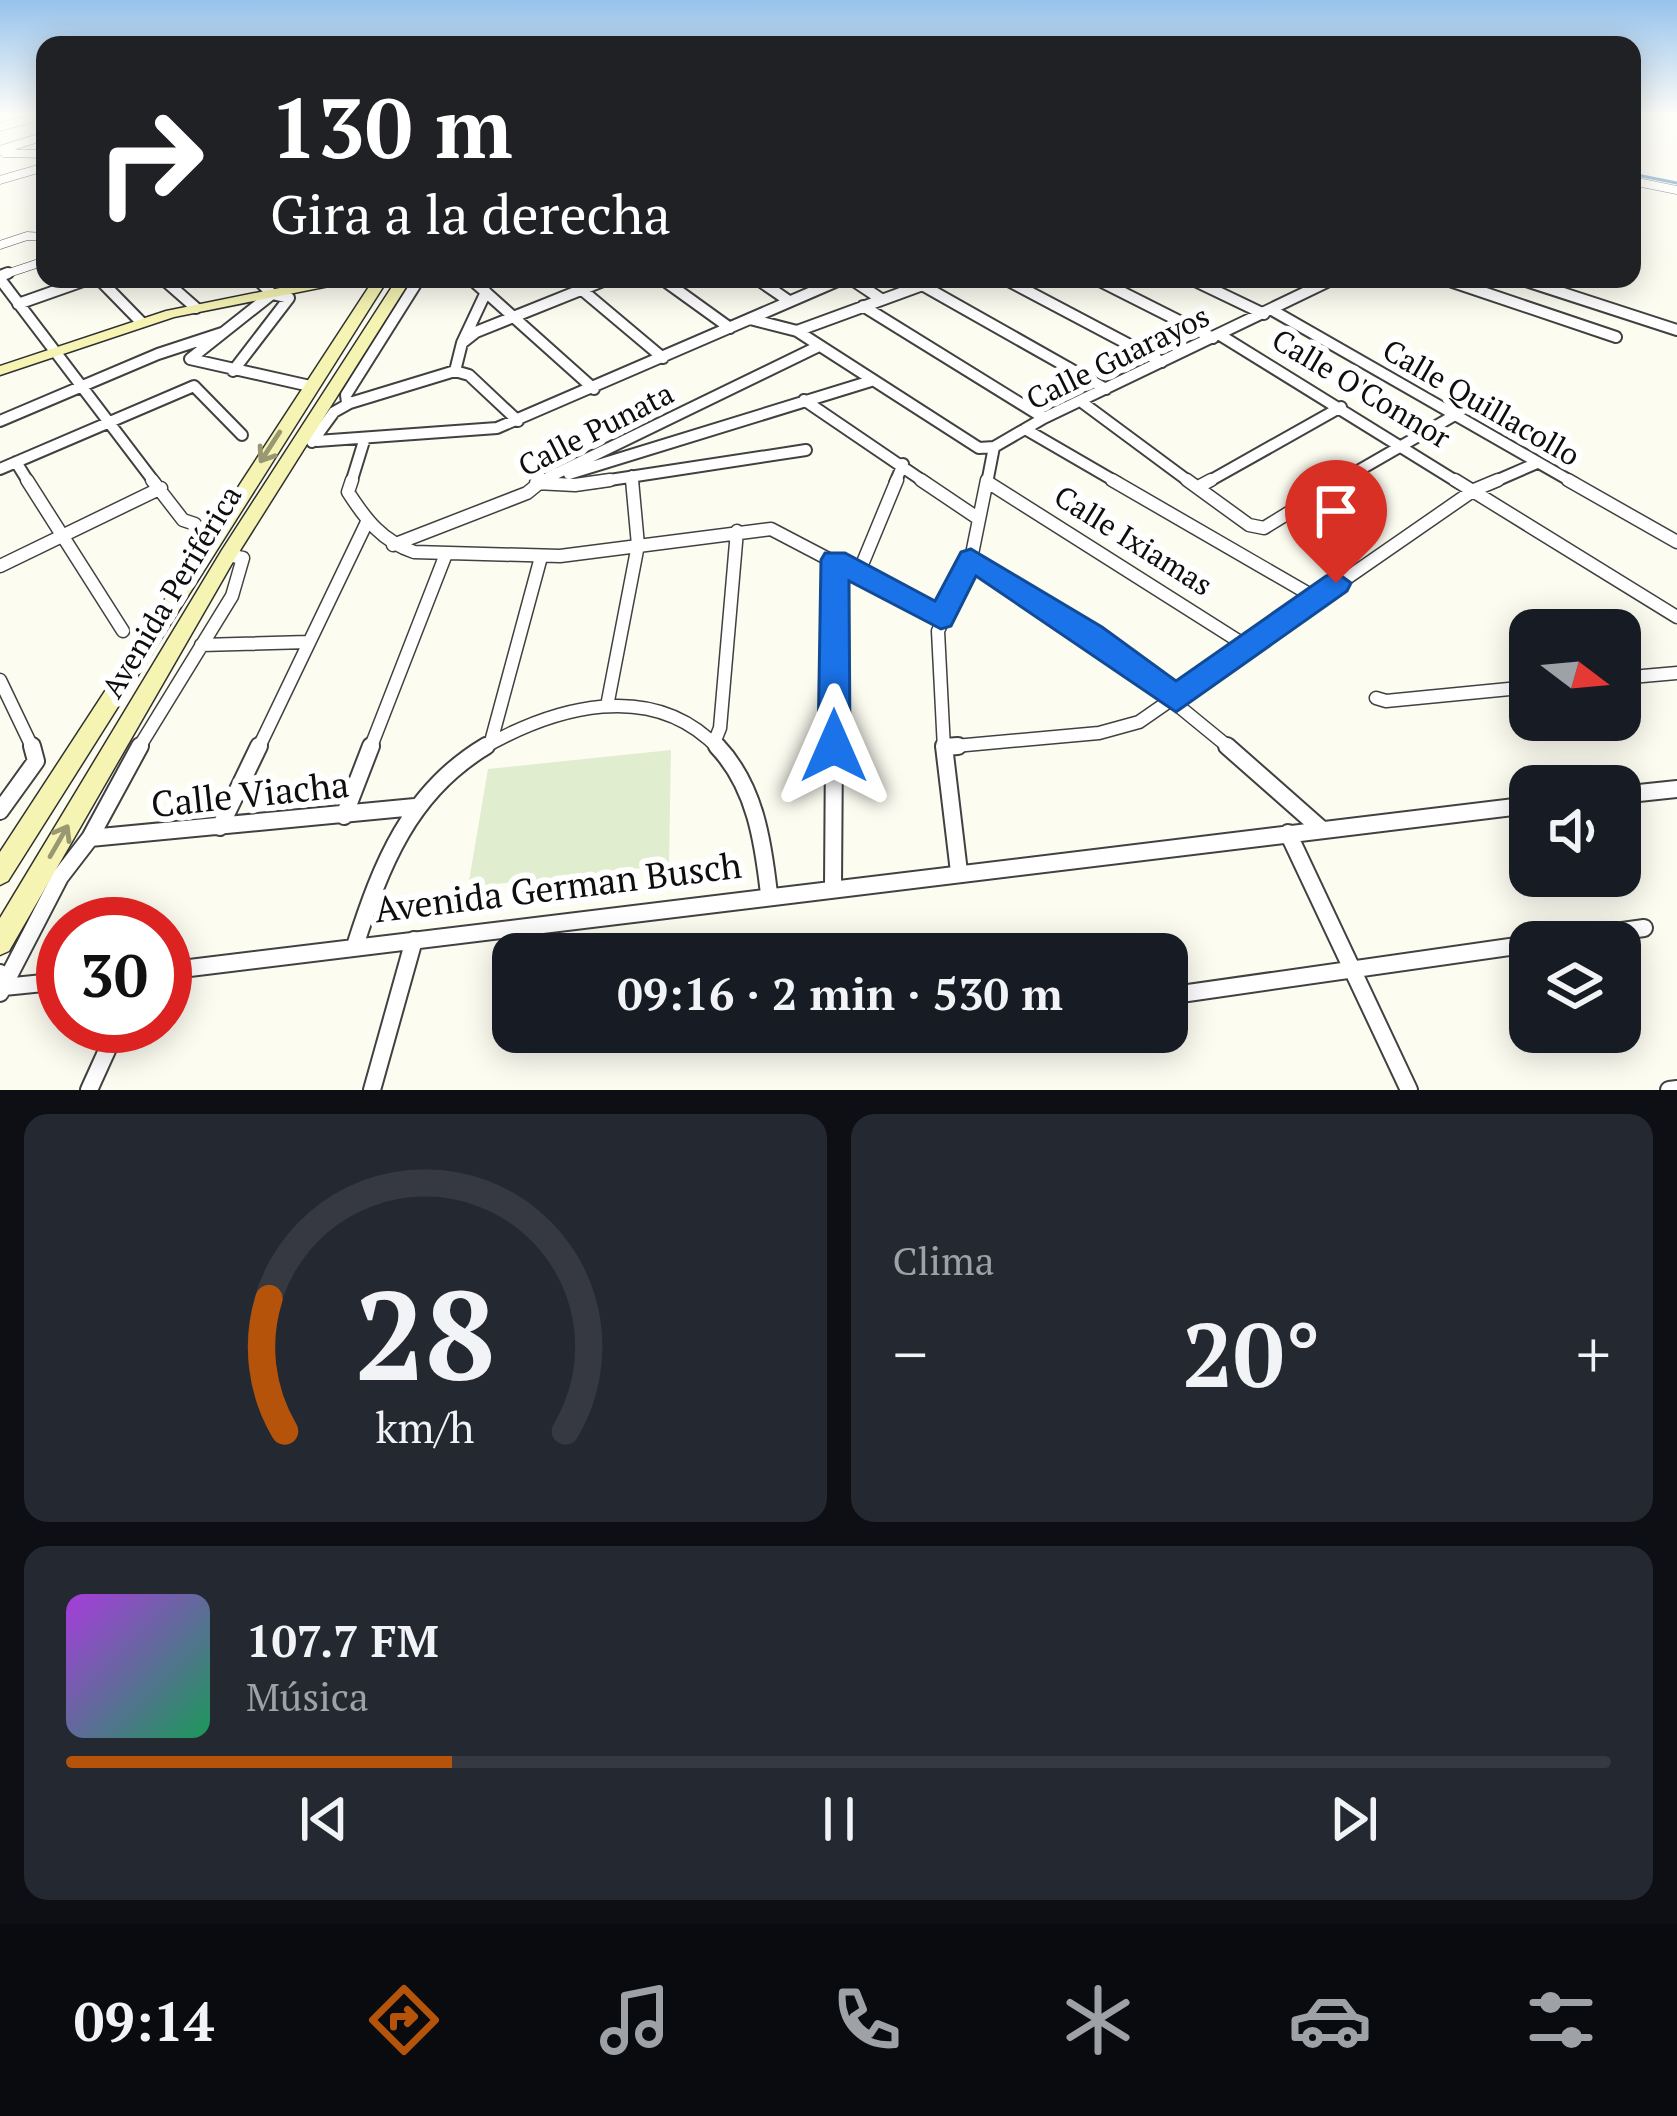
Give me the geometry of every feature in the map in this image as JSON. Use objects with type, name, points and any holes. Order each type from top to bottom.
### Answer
[{"type":"street","points":[[0,180],[36,170]]},
{"type":"street","points":[[1641,183],[1677,190]]},
{"type":"street","points":[[0,244],[36,236]]},
{"type":"street","points":[[36,264],[0,278],[10,299],[56,350],[183,520],[195,524]]},
{"type":"street","points":[[10,299],[53,288]]},
{"type":"street","points":[[108,288],[141,322]]},
{"type":"street","points":[[174,288],[196,308]]},
{"type":"street","points":[[233,371],[290,298],[266,288]]},
{"type":"street","points":[[0,371],[141,322],[301,288]]},
{"type":"street","name":"Avenida Periférica","points":[[0,873],[375,288]]},
{"type":"street","name":"Avenida Periférica","points":[[0,942],[228,555],[398,288]]},
{"type":"street","points":[[350,403],[346,395],[413,288]]},
{"type":"street","points":[[481,288],[594,389]]},
{"type":"street","points":[[580,288],[663,358]]},
{"type":"street","points":[[462,343],[587,288]]},
{"type":"street","points":[[674,288],[730,328]]},
{"type":"street","points":[[771,288],[789,301]]},
{"type":"street","points":[[294,448],[317,441],[496,428],[823,288]]},
{"type":"street","points":[[862,288],[881,299]]},
{"type":"street","points":[[797,331],[913,288]]},
{"type":"street","points":[[927,288],[1106,389]]},
{"type":"street","points":[[1022,288],[1162,362]]},
{"type":"street","name":"Calle O'Connor","points":[[1115,288],[1216,336],[1340,407],[1677,617]]},
{"type":"street","name":"Calle Quillacollo","points":[[1212,288],[1268,312],[1674,536]]},
{"type":"street","name":"Calle Guarayos","points":[[994,447],[1312,288]]},
{"type":"street","points":[[1471,288],[1616,337]]},
{"type":"street","points":[[1548,288],[1677,330]]},
{"type":"street","points":[[455,371],[462,343],[486,292]]},
{"type":"street","points":[[272,294],[189,358],[310,386]]},
{"type":"street","points":[[863,306],[1044,418]]},
{"type":"street","points":[[750,319],[797,331],[980,448],[994,447],[971,560],[938,631],[944,747],[959,872]]},
{"type":"street","points":[[0,421],[222,333]]},
{"type":"street","name":"Calle Punata","points":[[392,544],[514,499],[540,481],[818,347]]},
{"type":"street","points":[[317,441],[334,412],[350,403],[455,371],[469,375],[518,421]]},
{"type":"street","points":[[540,481],[871,381]]},
{"type":"street","points":[[0,469],[194,386],[242,435]]},
{"type":"street","points":[[805,400],[979,519]]},
{"type":"street","points":[[322,404],[350,403]]},
{"type":"street","points":[[1083,403],[1255,527],[1272,527],[1400,443],[1455,415]]},
{"type":"street","points":[[1198,487],[1340,407]]},
{"type":"street","points":[[1025,429],[1316,598]]},
{"type":"street","points":[[364,441],[348,492],[367,522],[392,544],[414,552],[541,557],[771,529],[941,618]]},
{"type":"street","points":[[540,481],[575,485],[806,449]]},
{"type":"street","points":[[16,462],[123,631]]},
{"type":"street","points":[[944,747],[1099,733],[1139,722],[1474,490],[1537,463]]},
{"type":"street","points":[[859,572],[903,464]]},
{"type":"street","points":[[608,706],[638,545],[632,476]]},
{"type":"street","name":"Calle Ixiamas","points":[[989,483],[1149,580],[1248,647]]},
{"type":"street","points":[[0,566],[160,488]]},
{"type":"street","points":[[220,827],[367,522]]},
{"type":"street","points":[[714,743],[720,728],[737,531]]},
{"type":"street","points":[[344,815],[446,554]]},
{"type":"street","points":[[1,984],[240,579],[243,559],[228,555]]},
{"type":"street","points":[[492,738],[541,557]]},
{"type":"street","points":[[833,886],[835,560]]},
{"type":"street","points":[[971,560],[1092,636],[1176,699],[1320,828]]},
{"type":"street","points":[[201,645],[308,642]]},
{"type":"street","points":[[1641,676],[1677,673]]},
{"type":"street","points":[[0,680],[29,734],[37,761],[0,811]]},
{"type":"street","points":[[1376,698],[1386,701],[1509,689]]},
{"type":"street","points":[[355,946],[380,868],[415,807],[461,760],[492,738],[531,720],[608,706],[665,715],[714,743],[755,812],[769,894]]},
{"type":"street","points":[[1641,793],[1677,789]]},
{"type":"street","name":"Calle Viacha","points":[[91,838],[415,807]]},
{"type":"street","name":"Avenida German Busch","points":[[192,967],[1509,807]]},
{"type":"street","points":[[1288,832],[1409,1090]]},
{"type":"street","points":[[372,1090],[414,940]]},
{"type":"street","points":[[1188,993],[1509,947]]},
{"type":"street","points":[[1,984],[36,982]]},
{"type":"street","points":[[88,1090],[105,1053]]},
{"type":"green space","points":[[671,750],[669,865],[468,887],[488,769]]},
{"type":"waterway","points":[[1641,176],[1677,183]]},
{"type":"route","points":[[834,746],[835,560],[941,618],[971,560],[1092,636],[1176,699],[1336,583]]}]
